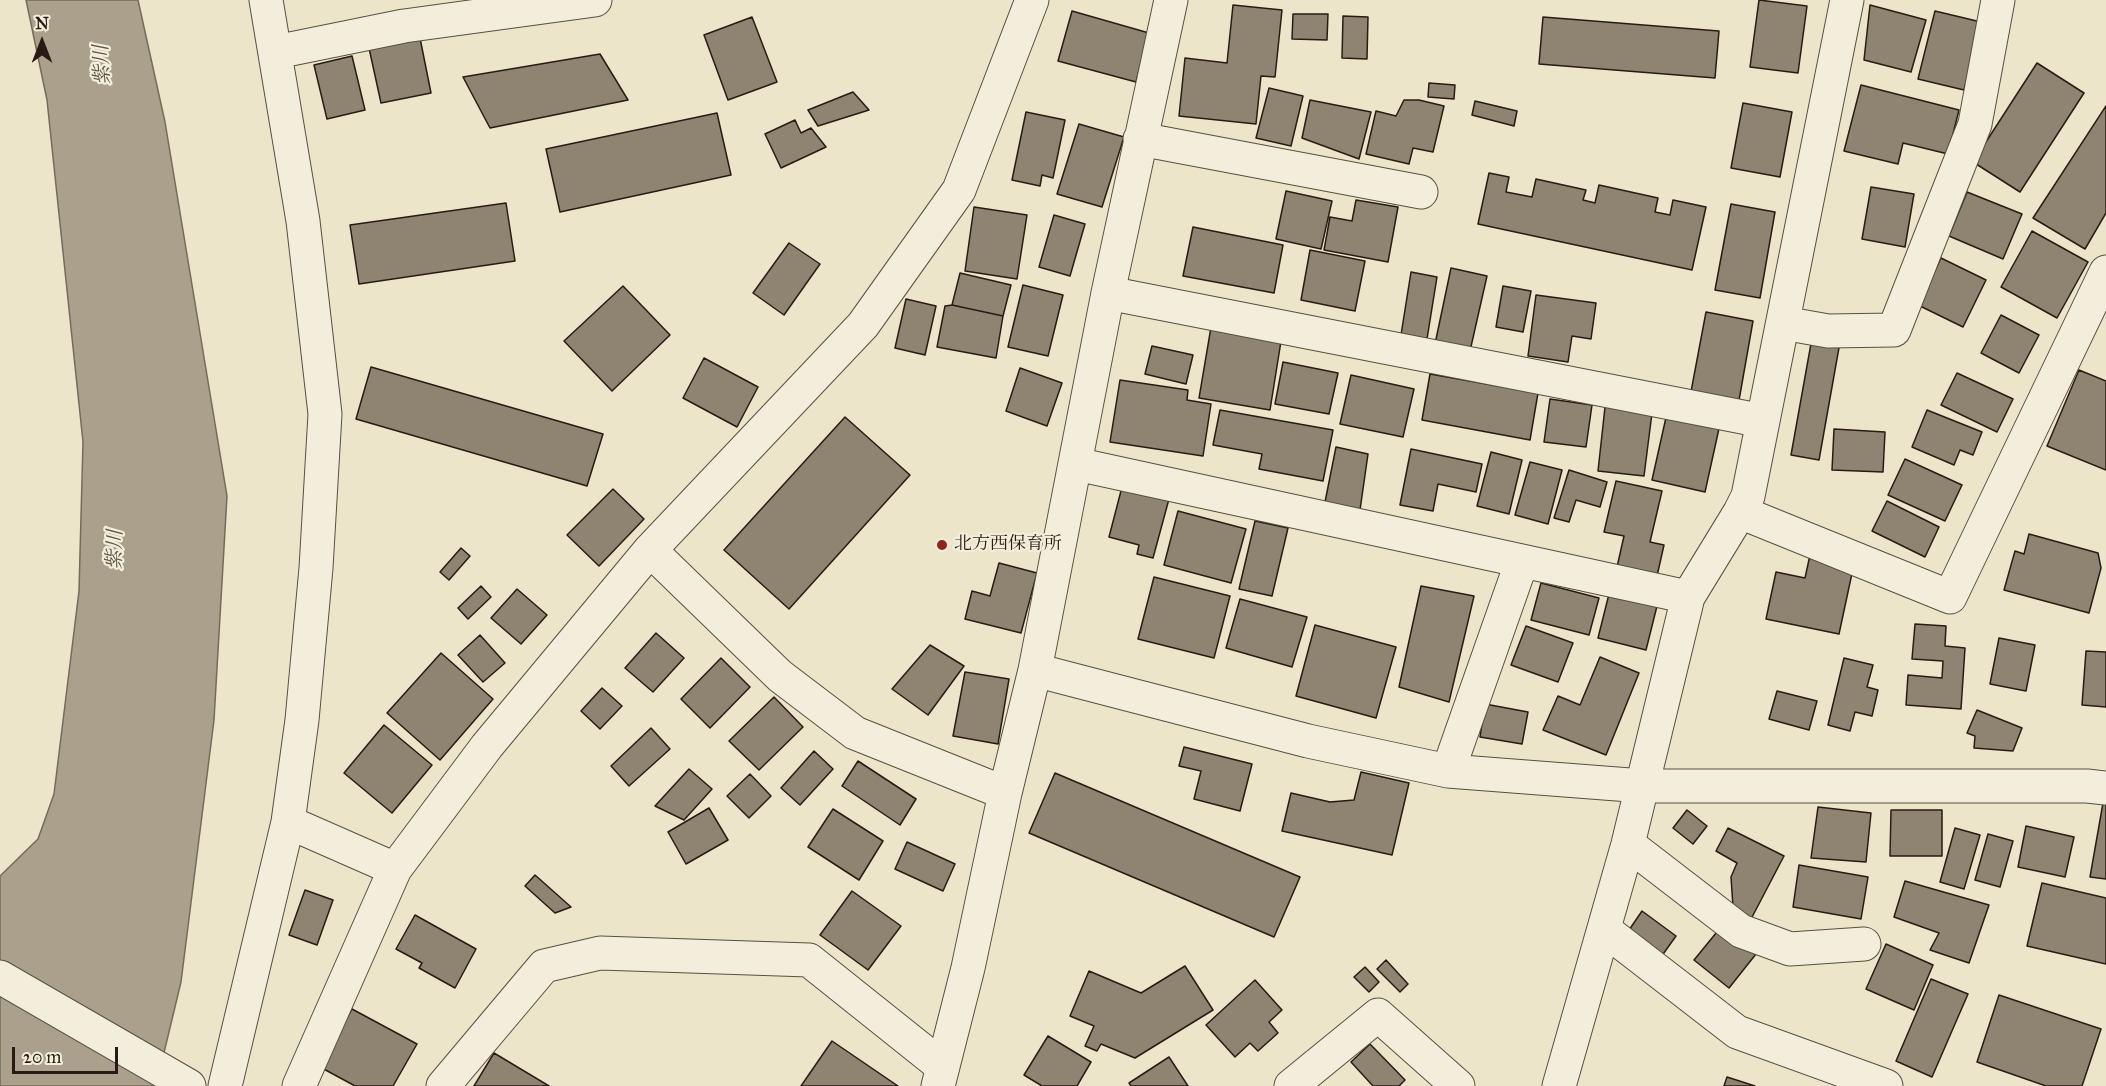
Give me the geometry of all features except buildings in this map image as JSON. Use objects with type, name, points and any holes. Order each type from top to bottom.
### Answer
[{"type":"street","points":[[225,1086],[288,822],[302,720],[316,568],[324,414],[303,221],[266,0]]},
{"type":"street","points":[[276,52],[404,26],[595,0]]},
{"type":"street","points":[[299,1086],[395,869],[487,746],[650,550],[863,325],[959,190],[1032,0]]},
{"type":"street","points":[[443,1086],[544,966],[600,953],[809,960],[941,1077],[1035,670],[1108,293],[1170,0]]},
{"type":"street","points":[[1559,1086],[1628,844],[1688,597],[1748,496],[1847,0]]},
{"type":"street","points":[[1783,323],[1828,331],[1893,330],[1975,124],[1998,0]]},
{"type":"street","points":[[1140,139],[1421,192]]},
{"type":"street","points":[[1740,512],[1950,597],[2106,272]]},
{"type":"street","points":[[1108,293],[1762,422]]},
{"type":"street","points":[[1076,464],[1688,597]]},
{"type":"street","points":[[650,550],[780,676],[855,733],[1005,793]]},
{"type":"street","points":[[1448,771],[1522,561]]},
{"type":"street","points":[[1035,670],[1308,741],[1448,771],[1643,786],[2087,786],[2106,788]]},
{"type":"street","points":[[288,822],[395,869]]},
{"type":"street","points":[[1628,844],[1741,931],[1790,949],[1864,944]]},
{"type":"street","points":[[1605,930],[1737,1032],[1887,1086]]},
{"type":"street","points":[[0,977],[188,1085]]},
{"type":"street","points":[[1291,1086],[1378,1015],[1458,1086]]},
{"type":"water","name":"紫川","points":[[26,0],[138,0],[165,122],[227,496],[214,720],[181,982],[156,1086],[0,1086],[0,876],[38,839],[54,794],[79,591],[83,442],[47,100]]},
{"type":"place","name":"北方西保育所","points":[[942,545]]}]
